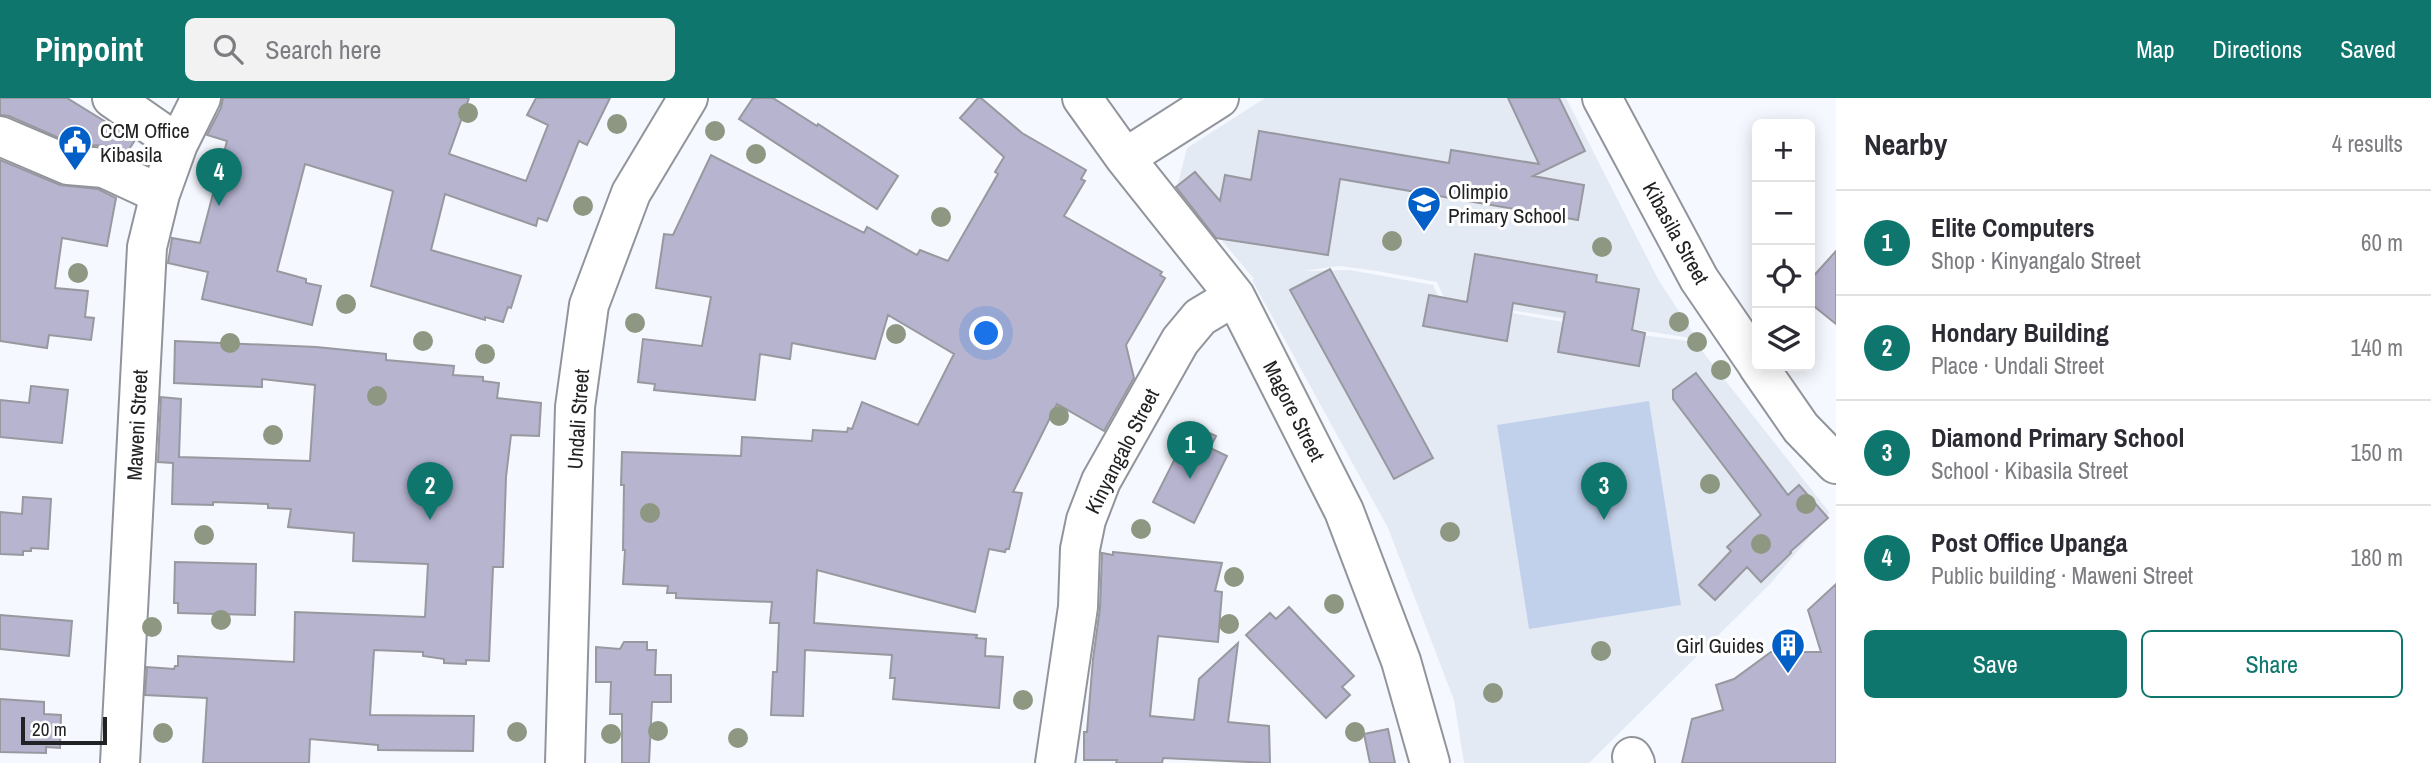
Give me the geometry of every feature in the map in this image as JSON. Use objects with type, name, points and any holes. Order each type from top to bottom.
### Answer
[{"type":"street","points":[[112,98],[178,144]]},
{"type":"street","name":"Maweni Street","points":[[120,763],[147,247],[160,194],[178,144],[201,98]]},
{"type":"street","name":"Undali Street","points":[[565,763],[575,407],[589,305],[631,193],[688,98]]},
{"type":"street","name":"Magore Street","points":[[1082,98],[1125,158],[1235,296],[1344,511],[1401,661],[1430,763]]},
{"type":"street","points":[[1125,158],[1219,98]]},
{"type":"street","name":"Kibasila Street","points":[[1605,99],[1699,279],[1752,356]]},
{"type":"street","points":[[0,136],[68,165],[104,168],[160,194]]},
{"type":"street","name":"Kinyangalo Street","points":[[1055,763],[1078,607],[1080,549],[1086,520],[1101,481],[1180,341],[1200,317],[1235,296]]},
{"type":"street","name":"Kibasila Street","points":[[1762,371],[1801,428],[1836,464]]},
{"type":"shaded area","points":[[1265,98],[1566,98],[1658,279],[1697,339],[1445,300],[1437,282],[1377,271],[1340,266],[1302,271],[1350,270],[1433,285],[1441,301],[1695,342],[1830,513],[1770,584],[1589,763],[1464,763],[1454,700],[1388,528],[1252,280],[1254,279],[1177,187],[1187,148]]},
{"type":"water","points":[[1649,401],[1681,605],[1529,629],[1497,425]]},
{"type":"building","points":[[0,98],[67,98],[135,140],[126,154],[106,146],[73,144],[9,116],[0,115]]},
{"type":"building","points":[[223,98],[469,98],[449,154],[526,181],[548,125],[527,115],[536,98],[610,98],[587,145],[579,141],[547,221],[538,218],[536,226],[445,194],[431,250],[521,276],[511,308],[508,307],[503,322],[485,317],[485,320],[371,286],[393,191],[305,164],[277,271],[321,286],[312,325],[202,299],[208,272],[168,263],[172,238],[200,243],[227,141],[207,135],[221,108]]},
{"type":"building","points":[[753,98],[773,98],[898,176],[877,209],[739,119]]},
{"type":"building","points":[[978,98],[1022,133],[1086,170],[1081,179],[1085,181],[1064,216],[1162,272],[1160,275],[1165,278],[1126,345],[1134,378],[1104,431],[1057,404],[1013,492],[1022,493],[1009,549],[1005,552],[989,549],[975,612],[817,570],[814,623],[977,635],[976,638],[986,639],[985,656],[1003,657],[999,708],[893,699],[895,678],[890,678],[892,655],[805,650],[803,716],[771,715],[773,672],[777,672],[779,623],[770,623],[772,602],[676,598],[676,593],[667,593],[668,586],[623,584],[625,550],[622,452],[741,456],[742,437],[812,441],[813,430],[847,432],[848,428],[852,429],[862,402],[918,425],[954,354],[888,315],[875,359],[792,343],[790,359],[760,354],[755,400],[654,390],[655,384],[638,382],[643,339],[702,346],[711,297],[656,288],[664,234],[673,235],[711,155],[864,233],[867,227],[917,255],[920,250],[948,261],[998,174],[995,172],[1004,157],[960,118]]},
{"type":"building","points":[[1508,98],[1559,98],[1585,151],[1533,176],[1584,185],[1578,220],[1340,179],[1328,255],[1216,238],[1176,187],[1195,172],[1220,201],[1225,175],[1251,180],[1259,131],[1449,163],[1451,150],[1539,164]]},
{"type":"building","points":[[0,160],[60,185],[98,189],[116,198],[107,246],[62,238],[55,288],[88,291],[85,317],[94,318],[91,340],[49,335],[47,348],[0,341]]},
{"type":"building","points":[[1836,251],[1836,324],[1815,307],[1815,274]]},
{"type":"building","points":[[1475,254],[1597,275],[1596,282],[1639,289],[1632,330],[1645,333],[1639,366],[1558,352],[1565,312],[1513,303],[1507,341],[1423,326],[1429,295],[1467,302]]},
{"type":"building","points":[[1330,269],[1433,458],[1394,479],[1290,290]]},
{"type":"building","points":[[175,341],[316,347],[386,354],[386,360],[454,366],[453,375],[483,377],[483,381],[499,383],[497,398],[541,403],[539,436],[511,435],[506,477],[503,567],[493,567],[489,661],[444,663],[444,659],[423,656],[423,652],[374,650],[370,715],[474,716],[473,751],[378,750],[378,745],[310,739],[309,763],[203,763],[207,698],[145,695],[147,667],[174,669],[178,666],[178,656],[294,662],[295,612],[425,617],[428,564],[353,561],[354,533],[288,527],[291,509],[268,508],[268,504],[172,504],[173,463],[158,462],[161,397],[181,399],[179,457],[310,461],[315,385],[262,379],[262,387],[174,383]]},
{"type":"building","points":[[1696,373],[1788,495],[1799,485],[1828,518],[1761,582],[1747,567],[1715,600],[1699,585],[1731,551],[1727,547],[1761,515],[1673,399],[1673,390]]},
{"type":"building","points":[[31,386],[68,390],[62,443],[0,437],[0,400],[29,403]]},
{"type":"building","points":[[1192,425],[1216,436],[1210,448],[1227,456],[1194,523],[1153,502]]},
{"type":"building","points":[[23,497],[51,499],[48,549],[31,548],[31,551],[23,551],[23,555],[0,554],[0,512],[22,514]]},
{"type":"building","points":[[1113,552],[1222,563],[1215,591],[1222,592],[1218,642],[1158,636],[1150,716],[1194,720],[1199,679],[1238,643],[1228,722],[1269,726],[1270,763],[1163,758],[1162,763],[1084,760],[1084,732],[1087,732],[1100,608],[1102,553],[1113,555]]},
{"type":"building","points":[[175,562],[256,564],[255,615],[178,613],[178,603],[174,603]]},
{"type":"building","name":"Girl Guides","points":[[1836,584],[1836,763],[1682,763],[1692,719],[1723,710],[1716,685],[1734,679],[1771,652],[1821,652],[1808,610]]},
{"type":"building","points":[[1289,607],[1354,676],[1342,687],[1350,695],[1326,718],[1246,635],[1270,613],[1276,619]]},
{"type":"building","points":[[0,615],[72,621],[69,656],[0,649]]},
{"type":"building","points":[[624,642],[647,642],[647,650],[656,650],[655,675],[671,675],[671,702],[652,702],[649,763],[622,763],[622,714],[610,714],[611,682],[596,682],[596,647],[620,649]]},
{"type":"building","points":[[0,699],[44,702],[44,714],[61,715],[60,748],[46,747],[46,753],[0,752]]},
{"type":"building","points":[[1388,729],[1395,763],[1370,763],[1364,734]]},
{"type":"place","name":"CCM Office Kibasila","points":[[75,172]]},
{"type":"place","name":"Post Office Upanga","points":[[219,206]]},
{"type":"place","name":"Olimpio Primary School","points":[[1424,233]]},
{"type":"place","name":"Elite Computers","points":[[1190,479]]},
{"type":"place","name":"Hondary Building","points":[[430,520]]},
{"type":"place","name":"Diamond Primary School","points":[[1604,520]]},
{"type":"place","name":"Girl Guides","points":[[1788,675]]}]
